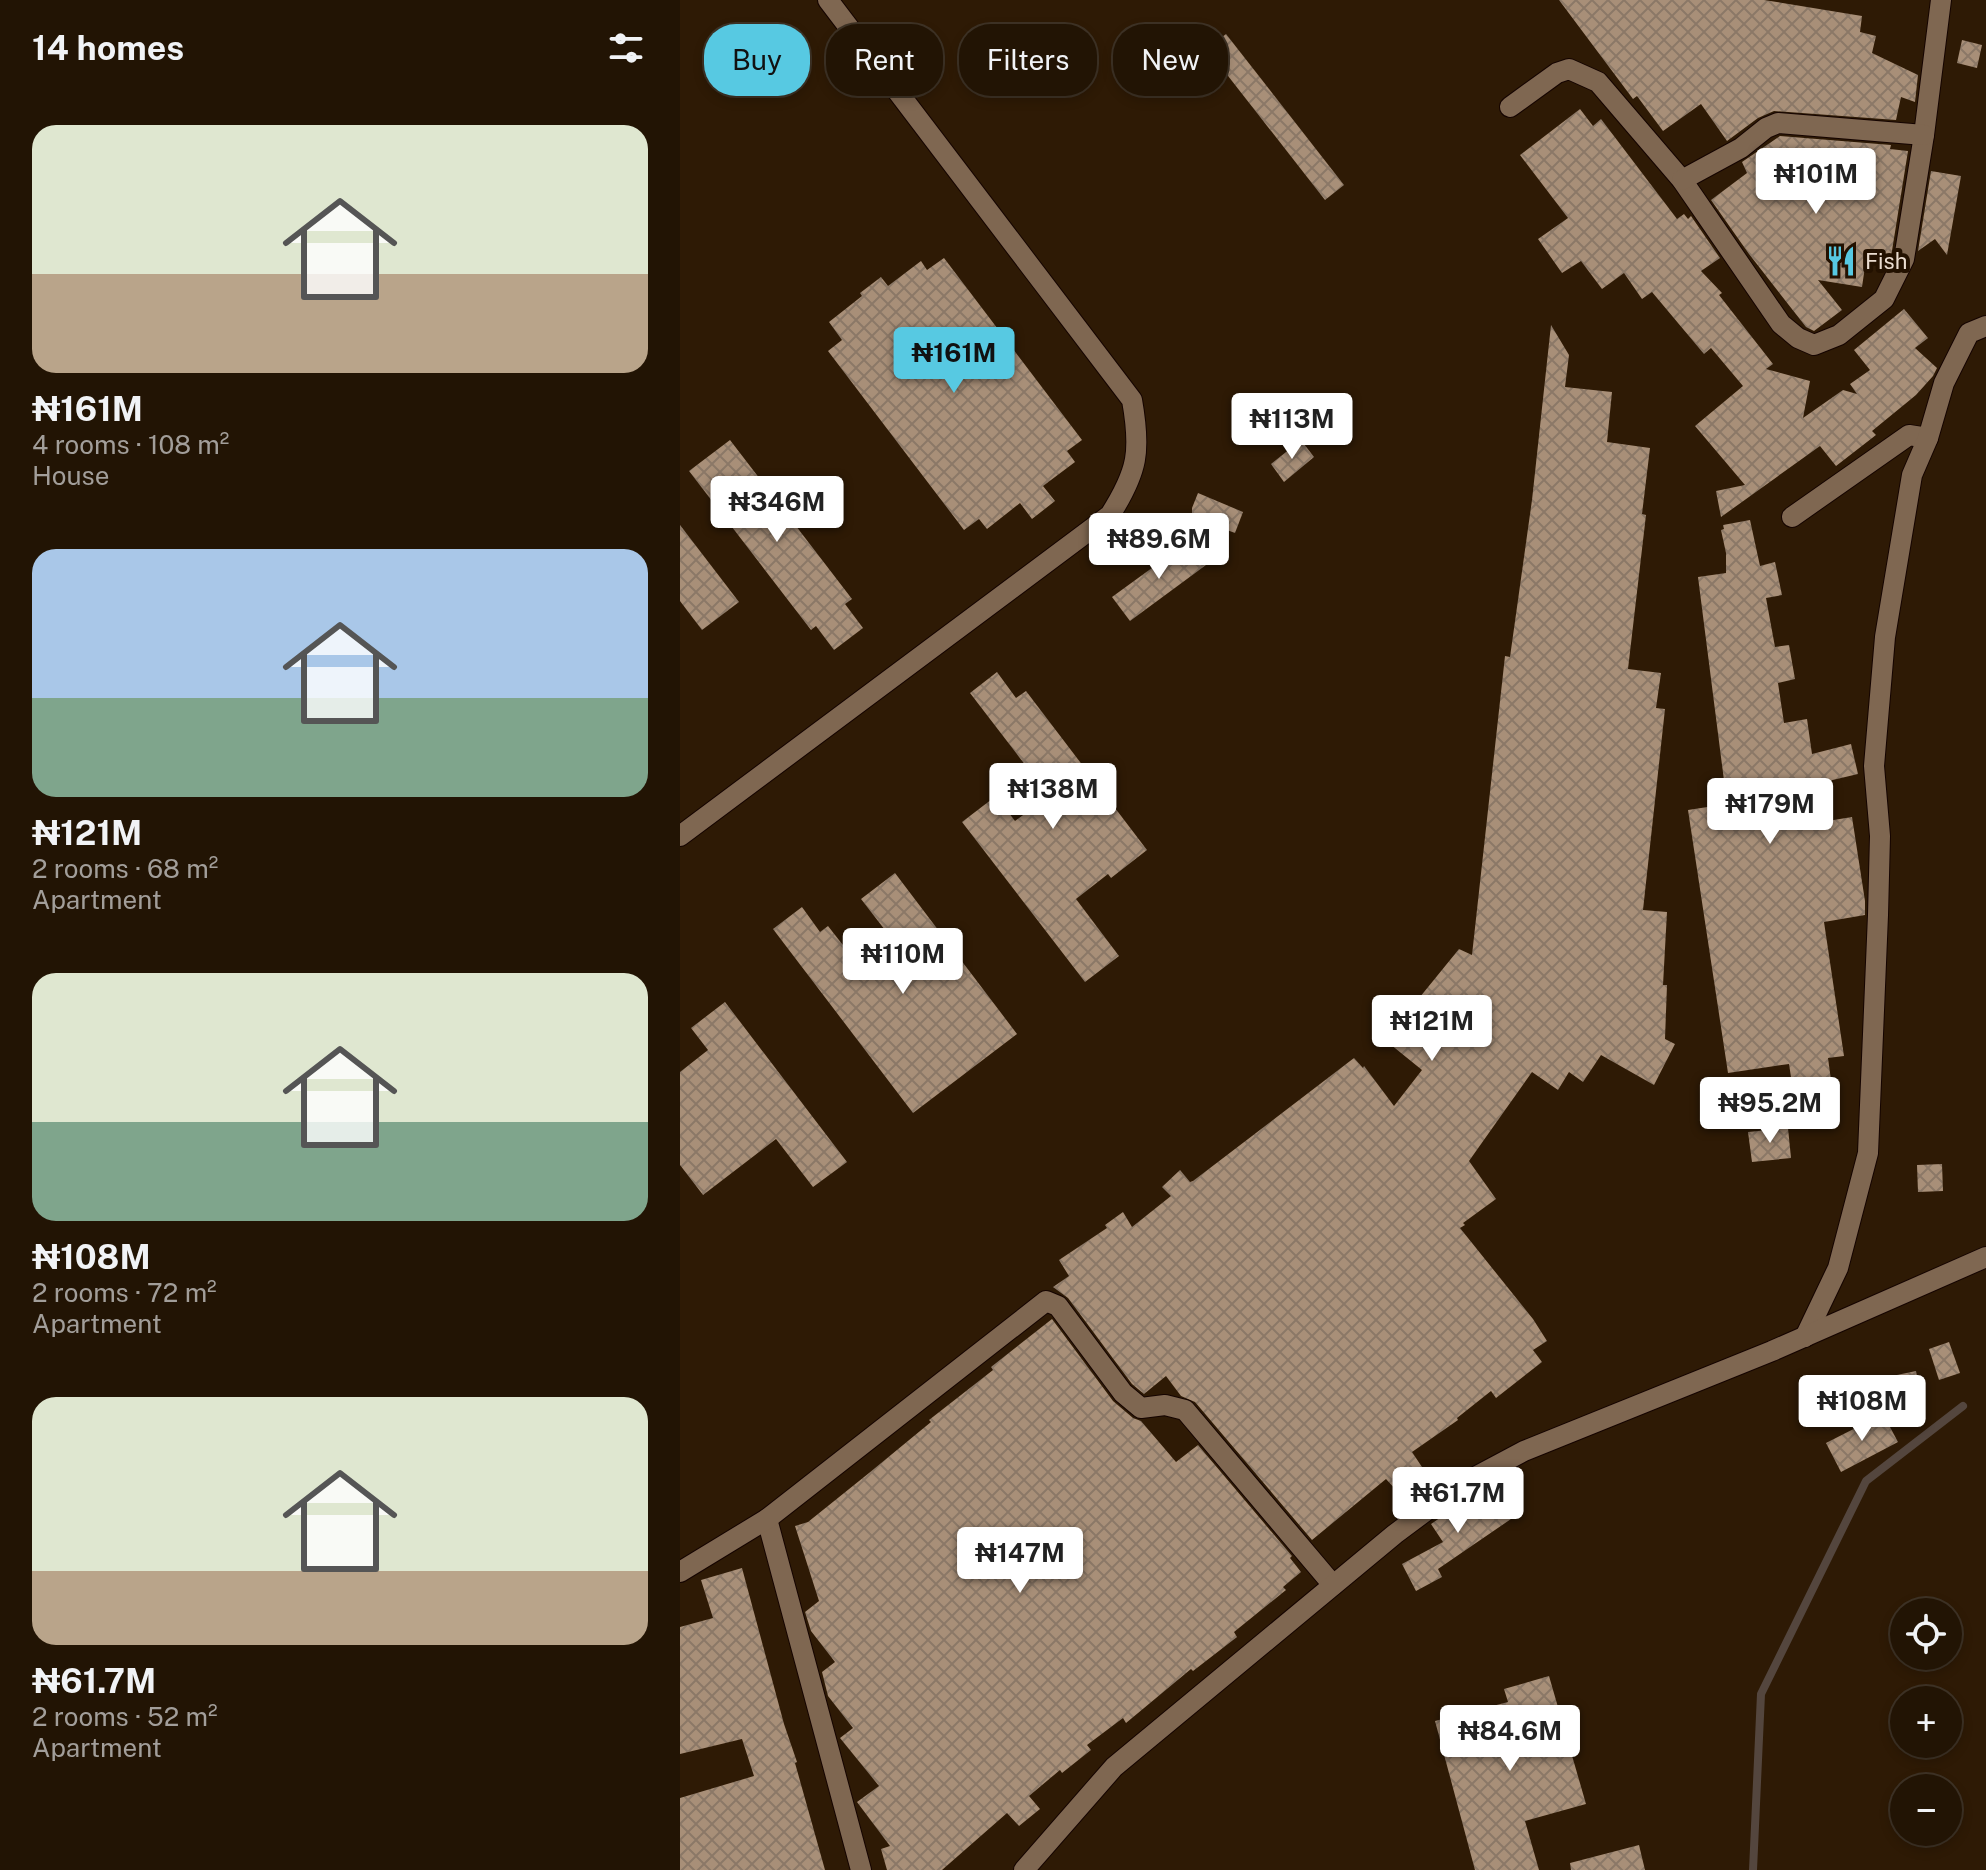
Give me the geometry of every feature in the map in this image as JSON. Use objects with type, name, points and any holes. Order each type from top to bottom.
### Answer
[{"type":"street","points":[[680,836],[1110,515],[1125,492],[1136,462],[1138,434],[1132,400],[828,0]]},
{"type":"street","points":[[1510,107],[1557,73],[1569,69],[1598,82],[1682,180],[1781,324],[1798,338],[1814,345],[1839,335],[1884,299],[1904,259],[1941,0]]},
{"type":"street","points":[[1682,180],[1741,148],[1766,128],[1778,123],[1924,135]]},
{"type":"street","points":[[1805,1337],[1838,1268],[1868,1153],[1879,867],[1874,766],[1885,637],[1912,475],[1928,438],[1944,383],[1969,333],[1986,326]]},
{"type":"street","points":[[1792,517],[1909,435],[1928,438]]},
{"type":"street","points":[[1024,1870],[1114,1767],[1333,1585],[1462,1484],[1524,1451],[1805,1337],[1986,1257]]},
{"type":"street","points":[[680,1572],[767,1519],[1046,1301],[1058,1306],[1123,1393],[1141,1408],[1165,1405],[1185,1410],[1333,1585]]},
{"type":"street","points":[[767,1519],[861,1870]]},
{"type":"building","points":[[1559,0],[1764,0],[1862,16],[1860,32],[1876,36],[1872,53],[1918,75],[1915,102],[1901,97],[1896,120],[1774,111],[1758,118],[1727,141],[1701,104],[1663,131],[1637,96],[1633,99]]},
{"type":"building","points":[[1228,37],[1344,185],[1325,200],[1228,76]]},
{"type":"building","points":[[1962,40],[1982,45],[1977,68],[1957,63]]},
{"type":"building","points":[[1580,109],[1593,126],[1601,119],[1677,219],[1684,214],[1688,219],[1691,216],[1720,258],[1701,271],[1722,293],[1719,295],[1773,364],[1766,369],[1810,381],[1803,418],[1843,390],[1857,394],[1850,384],[1870,370],[1854,350],[1904,309],[1928,338],[1915,348],[1937,368],[1933,376],[1916,395],[1872,431],[1876,435],[1836,466],[1820,446],[1721,517],[1716,491],[1745,485],[1695,426],[1743,386],[1711,348],[1704,354],[1652,292],[1642,299],[1624,273],[1602,289],[1581,261],[1562,273],[1538,239],[1568,218],[1520,155]]},
{"type":"building","points":[[1780,136],[1891,145],[1890,149],[1908,151],[1891,257],[1867,253],[1862,287],[1818,280],[1842,310],[1814,331],[1806,327],[1711,200],[1747,173],[1742,162]]},
{"type":"building","points":[[1931,171],[1961,176],[1947,255],[1935,239],[1918,251]]},
{"type":"building","points":[[944,258],[1082,440],[1067,451],[1075,462],[1043,486],[1055,501],[1032,519],[1020,503],[987,529],[979,519],[964,530],[828,351],[842,340],[829,322],[862,296],[860,293],[881,277],[888,286],[921,261],[927,270]]},
{"type":"building","points":[[1551,325],[1569,355],[1565,387],[1612,392],[1607,442],[1650,448],[1642,514],[1646,515],[1628,669],[1661,673],[1656,708],[1665,709],[1643,910],[1667,912],[1663,985],[1667,985],[1665,1039],[1675,1044],[1654,1085],[1601,1055],[1583,1082],[1569,1072],[1558,1090],[1532,1072],[1469,1161],[1496,1199],[1460,1228],[1547,1341],[1533,1350],[1542,1362],[1496,1398],[1491,1391],[1458,1420],[1412,1452],[1424,1470],[1397,1491],[1386,1479],[1312,1540],[1195,1402],[1181,1396],[1166,1376],[1144,1394],[1132,1384],[1068,1298],[1053,1287],[1069,1276],[1059,1260],[1107,1228],[1105,1225],[1123,1212],[1132,1227],[1171,1196],[1162,1187],[1180,1170],[1190,1182],[1193,1181],[1354,1058],[1364,1066],[1394,1106],[1422,1070],[1385,1040],[1459,949],[1472,955],[1505,656],[1510,657],[1532,500]]},
{"type":"building","points":[[730,440],[852,599],[845,604],[863,628],[834,650],[816,626],[811,630],[689,471]]},
{"type":"building","points":[[1301,440],[1314,457],[1284,482],[1271,464]]},
{"type":"building","points":[[1198,493],[1243,512],[1235,533],[1192,517]]},
{"type":"building","points":[[1750,520],[1760,566],[1775,562],[1782,595],[1766,598],[1775,647],[1789,645],[1795,679],[1778,683],[1784,723],[1807,719],[1812,754],[1851,744],[1858,774],[1803,787],[1809,824],[1852,817],[1865,915],[1824,922],[1844,1056],[1828,1058],[1836,1117],[1798,1123],[1789,1064],[1728,1073],[1688,810],[1727,804],[1698,577],[1726,573],[1723,525]]},
{"type":"building","points":[[680,525],[739,602],[702,630],[680,601]]},
{"type":"building","points":[[1189,541],[1206,565],[1130,621],[1112,597]]},
{"type":"building","points":[[997,672],[1016,698],[1026,691],[1147,850],[1111,878],[1108,874],[1076,899],[1119,956],[1085,982],[962,822],[996,796],[1015,821],[1049,796],[970,693]]},
{"type":"building","points":[[895,873],[1017,1034],[913,1113],[773,929],[802,907],[820,932],[828,926],[861,968],[895,943],[861,899]]},
{"type":"building","points":[[725,1002],[847,1162],[813,1187],[776,1139],[703,1195],[680,1165],[680,1072],[708,1050],[691,1028]]},
{"type":"building","points":[[1788,1128],[1791,1158],[1752,1162],[1748,1132]]},
{"type":"building","points":[[1942,1164],[1943,1191],[1918,1192],[1917,1165]]},
{"type":"building","points":[[1052,1319],[1113,1401],[1141,1421],[1176,1462],[1198,1445],[1292,1556],[1290,1558],[1301,1572],[1283,1587],[1286,1590],[1234,1632],[1237,1637],[1193,1671],[1191,1669],[1126,1723],[1123,1718],[1087,1745],[1091,1750],[1062,1773],[1060,1770],[1029,1796],[1040,1809],[1019,1826],[1007,1813],[942,1870],[887,1870],[881,1849],[890,1846],[857,1802],[879,1786],[840,1738],[853,1728],[828,1696],[822,1672],[835,1662],[811,1631],[805,1612],[819,1601],[795,1526],[808,1522],[869,1473],[931,1422],[929,1420],[993,1370],[991,1367]]},
{"type":"building","points":[[1949,1342],[1960,1373],[1939,1380],[1929,1349]]},
{"type":"building","points":[[1916,1371],[1925,1417],[1901,1422],[1892,1376]]},
{"type":"building","points":[[1883,1414],[1898,1442],[1841,1472],[1826,1443]]},
{"type":"building","points":[[1488,1485],[1511,1519],[1438,1569],[1442,1577],[1416,1591],[1402,1564],[1443,1542],[1431,1524]]},
{"type":"building","points":[[742,1568],[825,1870],[680,1870],[680,1798],[754,1776],[742,1739],[680,1754],[680,1627],[713,1618],[701,1580]]},
{"type":"building","points":[[1549,1676],[1586,1804],[1525,1821],[1539,1870],[1475,1870],[1435,1721],[1508,1702],[1504,1689]]},
{"type":"building","points":[[1639,1845],[1645,1870],[1571,1870],[1570,1863]]},
{"type":"waterway","points":[[1753,1870],[1761,1694],[1866,1481],[1963,1406]]},
{"type":"place","name":"Fish","points":[[1841,261]]}]
